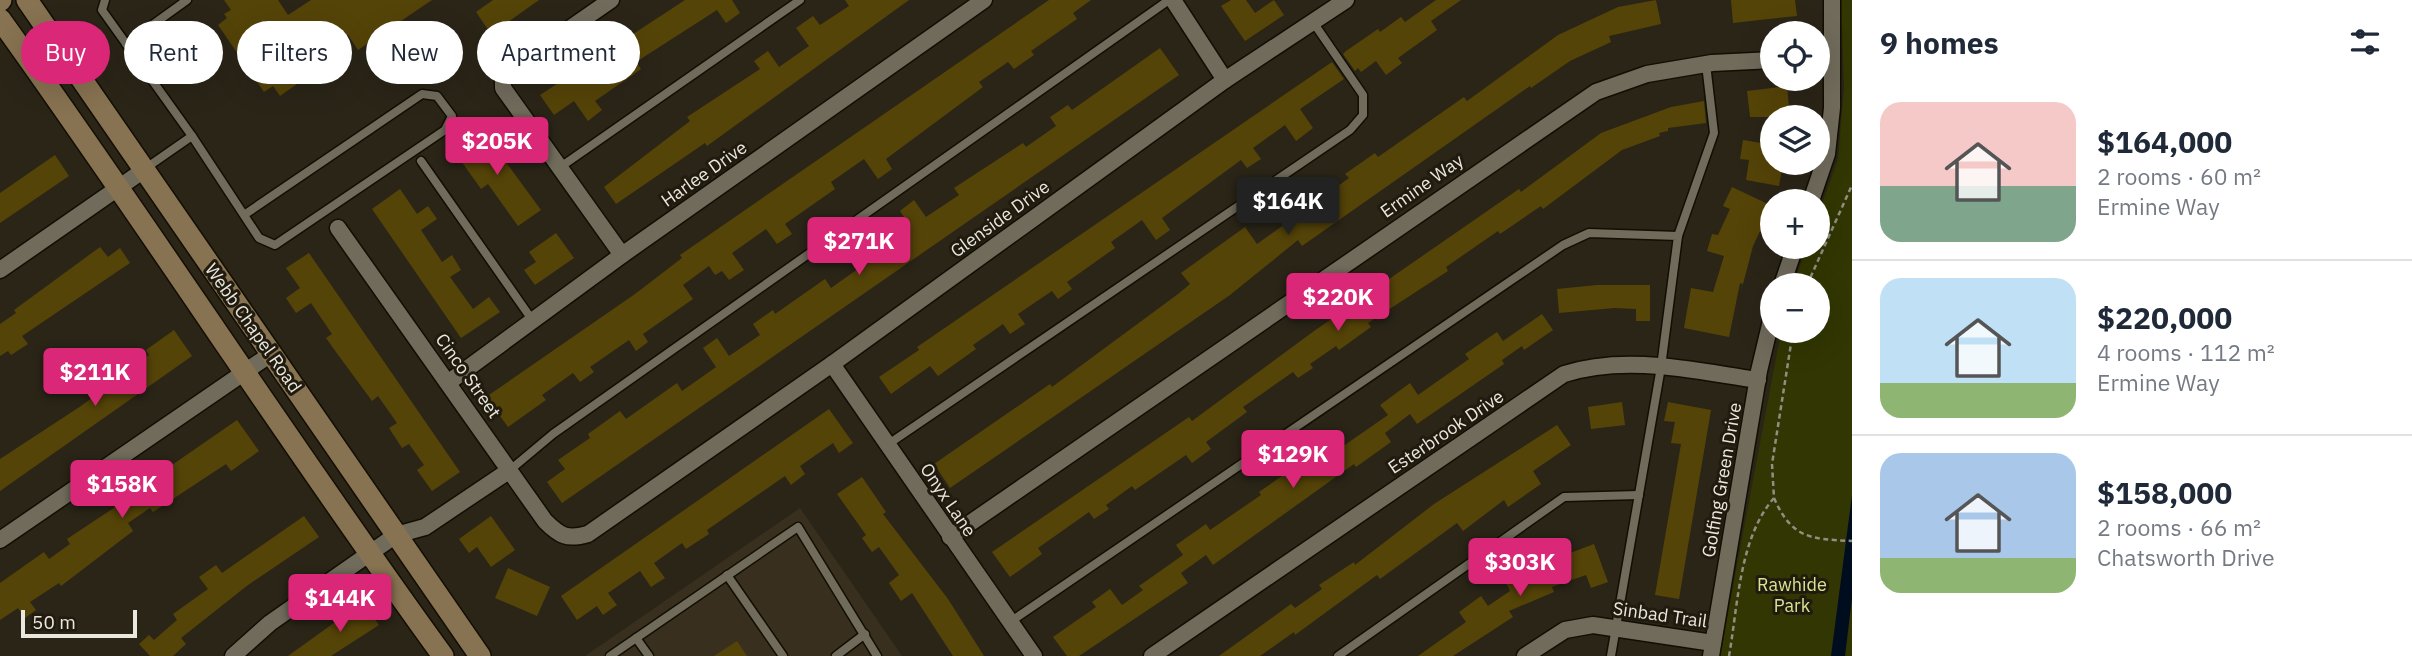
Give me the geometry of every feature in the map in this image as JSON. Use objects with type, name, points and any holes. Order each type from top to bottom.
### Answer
[{"type":"main road","name":"Webb Chapel Road","points":[[27,0],[480,656]]},
{"type":"main road","name":"Webb Chapel Road","points":[[0,19],[120,187],[370,555],[443,656]]},
{"type":"street","points":[[611,0],[503,78],[503,88],[622,255]]},
{"type":"street","name":"Harlee Drive","points":[[449,382],[622,255],[984,0]]},
{"type":"street","points":[[1171,0],[1225,80]]},
{"type":"street","name":"Glenside Drive","points":[[571,539],[589,534],[832,364],[1225,80],[1346,0]]},
{"type":"street","points":[[1830,21],[1832,0]]},
{"type":"street","name":"Ermine Way","points":[[950,537],[1557,116],[1596,92],[1647,74],[1706,64],[1760,61]]},
{"type":"street","points":[[1815,189],[1827,154],[1832,108],[1830,91]]},
{"type":"street","points":[[0,270],[144,170]]},
{"type":"street","name":"Cinco Street","points":[[338,228],[545,521],[560,536],[571,539]]},
{"type":"street","name":"Golfing Green Drive","points":[[1712,649],[1766,343]]},
{"type":"street","points":[[0,540],[271,354]]},
{"type":"street","name":"Onyx Lane","points":[[832,364],[1034,656]]},
{"type":"street","name":"Esterbrook Drive","points":[[1152,656],[1564,374],[1592,365],[1661,367],[1758,380]]},
{"type":"street","points":[[233,656],[270,623],[396,536],[425,527],[510,470]]},
{"type":"street","name":"Sinbad Trail","points":[[1525,656],[1565,630],[1593,625],[1712,649]]},
{"type":"lane","points":[[105,0],[102,10],[124,41]]},
{"type":"lane","points":[[158,21],[187,0]]},
{"type":"lane","points":[[559,167],[800,0]]},
{"type":"lane","points":[[510,470],[552,434],[1171,0]]},
{"type":"lane","points":[[887,445],[1350,130],[1363,115],[1363,95],[1313,22]]},
{"type":"lane","points":[[1611,656],[1661,367],[1678,236],[1714,132],[1706,64]]},
{"type":"lane","points":[[155,84],[259,238],[275,245],[445,130],[452,116],[437,96],[422,94],[244,215]]},
{"type":"lane","points":[[144,170],[192,136]]},
{"type":"lane","points":[[421,162],[533,321]]},
{"type":"lane","points":[[1010,622],[1563,245],[1589,233],[1678,236]]},
{"type":"lane","points":[[1338,656],[1564,497],[1639,495]]},
{"type":"lane","points":[[610,656],[798,527],[877,656]]},
{"type":"lane","points":[[727,575],[783,656]]},
{"type":"lane","points":[[836,656],[865,634]]},
{"type":"lane","points":[[636,638],[649,656]]},
{"type":"path","points":[[1812,273],[1852,185]]},
{"type":"path","points":[[1791,343],[1772,464],[1774,498],[1782,516],[1796,531],[1808,537],[1852,541]]},
{"type":"path","points":[[1729,656],[1747,557],[1767,506],[1774,498]]},
{"type":"shaded area","points":[[800,508],[902,656],[585,656]]},
{"type":"green space","name":"Rawhide Park","points":[[1841,0],[1852,0],[1852,656],[1720,656],[1779,343],[1830,343],[1830,273],[1797,273],[1803,259],[1830,259],[1830,189],[1827,189],[1838,159],[1844,88]]},
{"type":"water","points":[[1852,495],[1852,598],[1845,656],[1831,656]]},
{"type":"building","points":[[224,0],[278,0],[288,15],[311,0],[432,0],[401,21],[366,21],[366,45],[358,50],[352,41],[352,21],[237,21],[237,53],[223,32],[223,21],[227,18],[224,14],[231,10]]},
{"type":"building","points":[[493,0],[539,0],[509,21],[482,21],[476,12]]},
{"type":"building","points":[[685,0],[732,0],[740,13],[726,23],[717,10],[640,59],[640,29]]},
{"type":"building","points":[[845,0],[909,0],[707,146],[705,143],[616,204],[604,187],[690,121],[687,117],[760,69],[754,61],[768,51],[779,67],[809,46],[796,28],[813,16],[820,25],[849,6]]},
{"type":"building","points":[[1049,0],[1091,0],[1073,13],[1077,19],[1031,51],[1034,55],[1014,69],[1008,62],[979,82],[983,87],[886,159],[892,169],[878,179],[864,159],[831,182],[835,189],[785,224],[792,234],[777,244],[766,229],[732,253],[744,270],[729,280],[722,271],[715,275],[709,266],[683,285],[693,299],[643,334],[648,342],[636,351],[629,340],[590,367],[594,372],[580,382],[573,373],[542,395],[546,400],[508,427],[486,397],[635,294],[682,258],[680,255]]},
{"type":"building","points":[[1231,0],[1246,0],[1255,13],[1274,0],[1284,15],[1245,41],[1221,6]]},
{"type":"building","points":[[1436,0],[1461,0],[1431,21],[1437,30],[1398,58],[1402,63],[1386,75],[1376,61],[1361,72],[1358,68],[1355,71],[1343,54],[1346,51],[1401,17],[1405,22]]},
{"type":"building","points":[[1656,0],[1661,24],[1609,36],[1611,42],[1570,61],[1531,88],[1530,86],[1302,246],[1298,240],[1230,295],[950,488],[934,464],[1050,384],[1052,387],[1178,294],[1190,284],[1181,273],[1245,227],[1257,244],[1349,178],[1345,174],[1375,153],[1378,157],[1464,97],[1467,101],[1558,35],[1618,7]]},
{"type":"building","points":[[1731,0],[1795,0],[1797,16],[1733,23]]},
{"type":"building","points":[[1160,48],[1179,75],[562,503],[547,482],[565,469],[558,460],[590,438],[588,434],[620,411],[626,419],[677,383],[682,391],[716,367],[703,348],[717,338],[729,356],[760,335],[753,324],[773,310],[775,314],[825,279],[831,288],[862,266],[850,250],[867,238],[878,254],[903,236],[897,227],[906,220],[900,211],[914,200],[926,217],[959,195],[954,188],[1023,143],[1026,147],[1056,126],[1050,117],[1068,105],[1072,110]]},
{"type":"building","points":[[1332,62],[1344,79],[1300,109],[1313,128],[1296,141],[1285,125],[1253,148],[1261,159],[1247,168],[1241,160],[1162,218],[1170,230],[1156,240],[1142,220],[1111,242],[1115,248],[1067,282],[1072,289],[1058,299],[1052,291],[1018,314],[1025,324],[1010,334],[1003,324],[973,345],[976,349],[938,376],[930,366],[891,394],[879,377],[919,350],[917,347]]},
{"type":"building","points":[[259,84],[297,84],[280,96],[273,86],[264,92]]},
{"type":"building","points":[[557,84],[619,84],[595,101],[602,110],[588,121],[574,101],[554,115],[540,95]]},
{"type":"building","points":[[1747,91],[1787,91],[1789,105],[1760,105],[1760,117],[1750,117]]},
{"type":"building","points":[[1704,101],[1706,123],[1668,128],[1668,131],[1659,133],[1660,136],[1622,150],[1543,209],[1541,206],[1500,234],[1498,231],[1446,267],[1448,271],[1368,323],[1371,327],[1339,350],[1336,346],[1310,364],[1313,368],[1298,378],[1293,372],[1243,407],[1247,412],[1206,442],[1211,449],[1192,463],[1186,455],[1135,490],[1132,486],[1106,505],[1109,509],[1094,519],[1089,512],[1038,548],[1042,554],[1010,577],[992,552],[1189,417],[1192,421],[1314,331],[1519,189],[1521,192],[1601,133],[1671,107]]},
{"type":"building","points":[[483,131],[541,210],[518,226],[488,184],[481,189],[454,151]]},
{"type":"building","points":[[1743,140],[1760,143],[1760,175],[1781,175],[1779,186],[1746,180],[1749,160],[1740,159]]},
{"type":"building","points":[[55,155],[69,176],[0,223],[0,193]]},
{"type":"building","points":[[1732,187],[1760,200],[1760,231],[1753,246],[1743,284],[1740,283],[1729,337],[1684,328],[1691,288],[1713,292],[1724,256],[1707,251],[1712,234],[1718,235],[1730,209],[1723,206]]},
{"type":"building","points":[[400,189],[417,214],[428,206],[437,219],[421,230],[442,262],[452,255],[461,270],[450,277],[473,309],[489,297],[500,312],[461,338],[372,209]]},
{"type":"building","points":[[556,233],[574,258],[535,285],[524,270],[536,262],[529,252]]},
{"type":"building","points":[[100,247],[108,257],[120,248],[130,263],[22,336],[28,344],[11,355],[8,351],[0,356],[0,324],[16,313],[14,310]]},
{"type":"building","points":[[309,253],[460,472],[432,491],[417,470],[424,465],[409,444],[402,448],[389,428],[397,423],[378,396],[372,401],[336,352],[326,338],[332,334],[311,303],[296,313],[286,298],[300,288],[286,268]]},
{"type":"building","points":[[1597,285],[1650,285],[1650,321],[1636,321],[1636,309],[1614,308],[1559,313],[1557,289]]},
{"type":"building","points":[[1542,314],[1553,330],[1524,350],[1522,346],[1502,360],[1504,364],[1417,424],[1410,414],[1385,433],[1391,442],[1356,467],[1354,464],[1213,565],[1206,555],[1181,573],[1188,583],[1079,656],[1067,656],[1053,637],[1096,607],[1092,602],[1110,589],[1122,605],[1143,590],[1139,586],[1183,555],[1176,545],[1206,524],[1210,530],[1261,495],[1259,492],[1299,464],[1296,460],[1317,445],[1326,458],[1388,415],[1380,405],[1410,383],[1418,395],[1469,359],[1465,354],[1497,332],[1503,341]]},
{"type":"building","points":[[174,330],[192,356],[0,491],[0,459],[81,406],[149,355],[146,350]]},
{"type":"building","points":[[1622,402],[1625,425],[1591,429],[1588,407]]},
{"type":"building","points":[[1668,402],[1711,410],[1679,599],[1655,595],[1681,444],[1671,443],[1675,422],[1664,421]]},
{"type":"building","points":[[829,409],[853,443],[839,453],[833,443],[800,466],[805,474],[791,485],[785,476],[707,530],[709,534],[686,549],[682,543],[654,563],[665,578],[651,587],[640,571],[608,593],[617,605],[603,615],[597,606],[577,620],[561,596]]},
{"type":"building","points":[[237,420],[259,451],[231,471],[226,464],[153,512],[150,508],[128,523],[133,531],[61,586],[59,583],[30,602],[36,610],[25,618],[18,608],[0,620],[0,583],[44,552],[49,559],[70,544],[67,539],[174,468],[172,465]]},
{"type":"building","points":[[1557,425],[1571,445],[1533,471],[1541,484],[1508,507],[1504,500],[1463,531],[1457,523],[1380,579],[1377,575],[1295,635],[1294,632],[1260,656],[1219,656],[1291,604],[1295,608],[1322,589],[1319,585],[1354,562],[1355,565],[1434,504]]},
{"type":"building","points":[[862,477],[886,512],[883,514],[948,599],[984,656],[953,656],[912,593],[901,601],[889,583],[899,575],[879,547],[872,552],[862,538],[866,535],[837,494]]},
{"type":"building","points":[[304,516],[319,537],[248,585],[181,638],[186,644],[173,656],[150,656],[139,644],[149,635],[154,640],[177,620],[173,614],[208,589],[199,577],[216,565],[222,573]]},
{"type":"building","points":[[491,516],[515,550],[491,567],[477,547],[469,553],[459,539]]},
{"type":"building","points":[[1594,544],[1608,582],[1591,588],[1586,575],[1552,587],[1554,592],[1509,611],[1513,617],[1453,656],[1418,656],[1466,622],[1459,612],[1481,596],[1488,606],[1510,591],[1504,578]]},
{"type":"building","points":[[508,568],[550,587],[537,616],[495,598]]},
{"type":"building","points":[[363,602],[379,625],[331,656],[288,656]]},
{"type":"building","points":[[737,641],[747,656],[714,656]]}]
